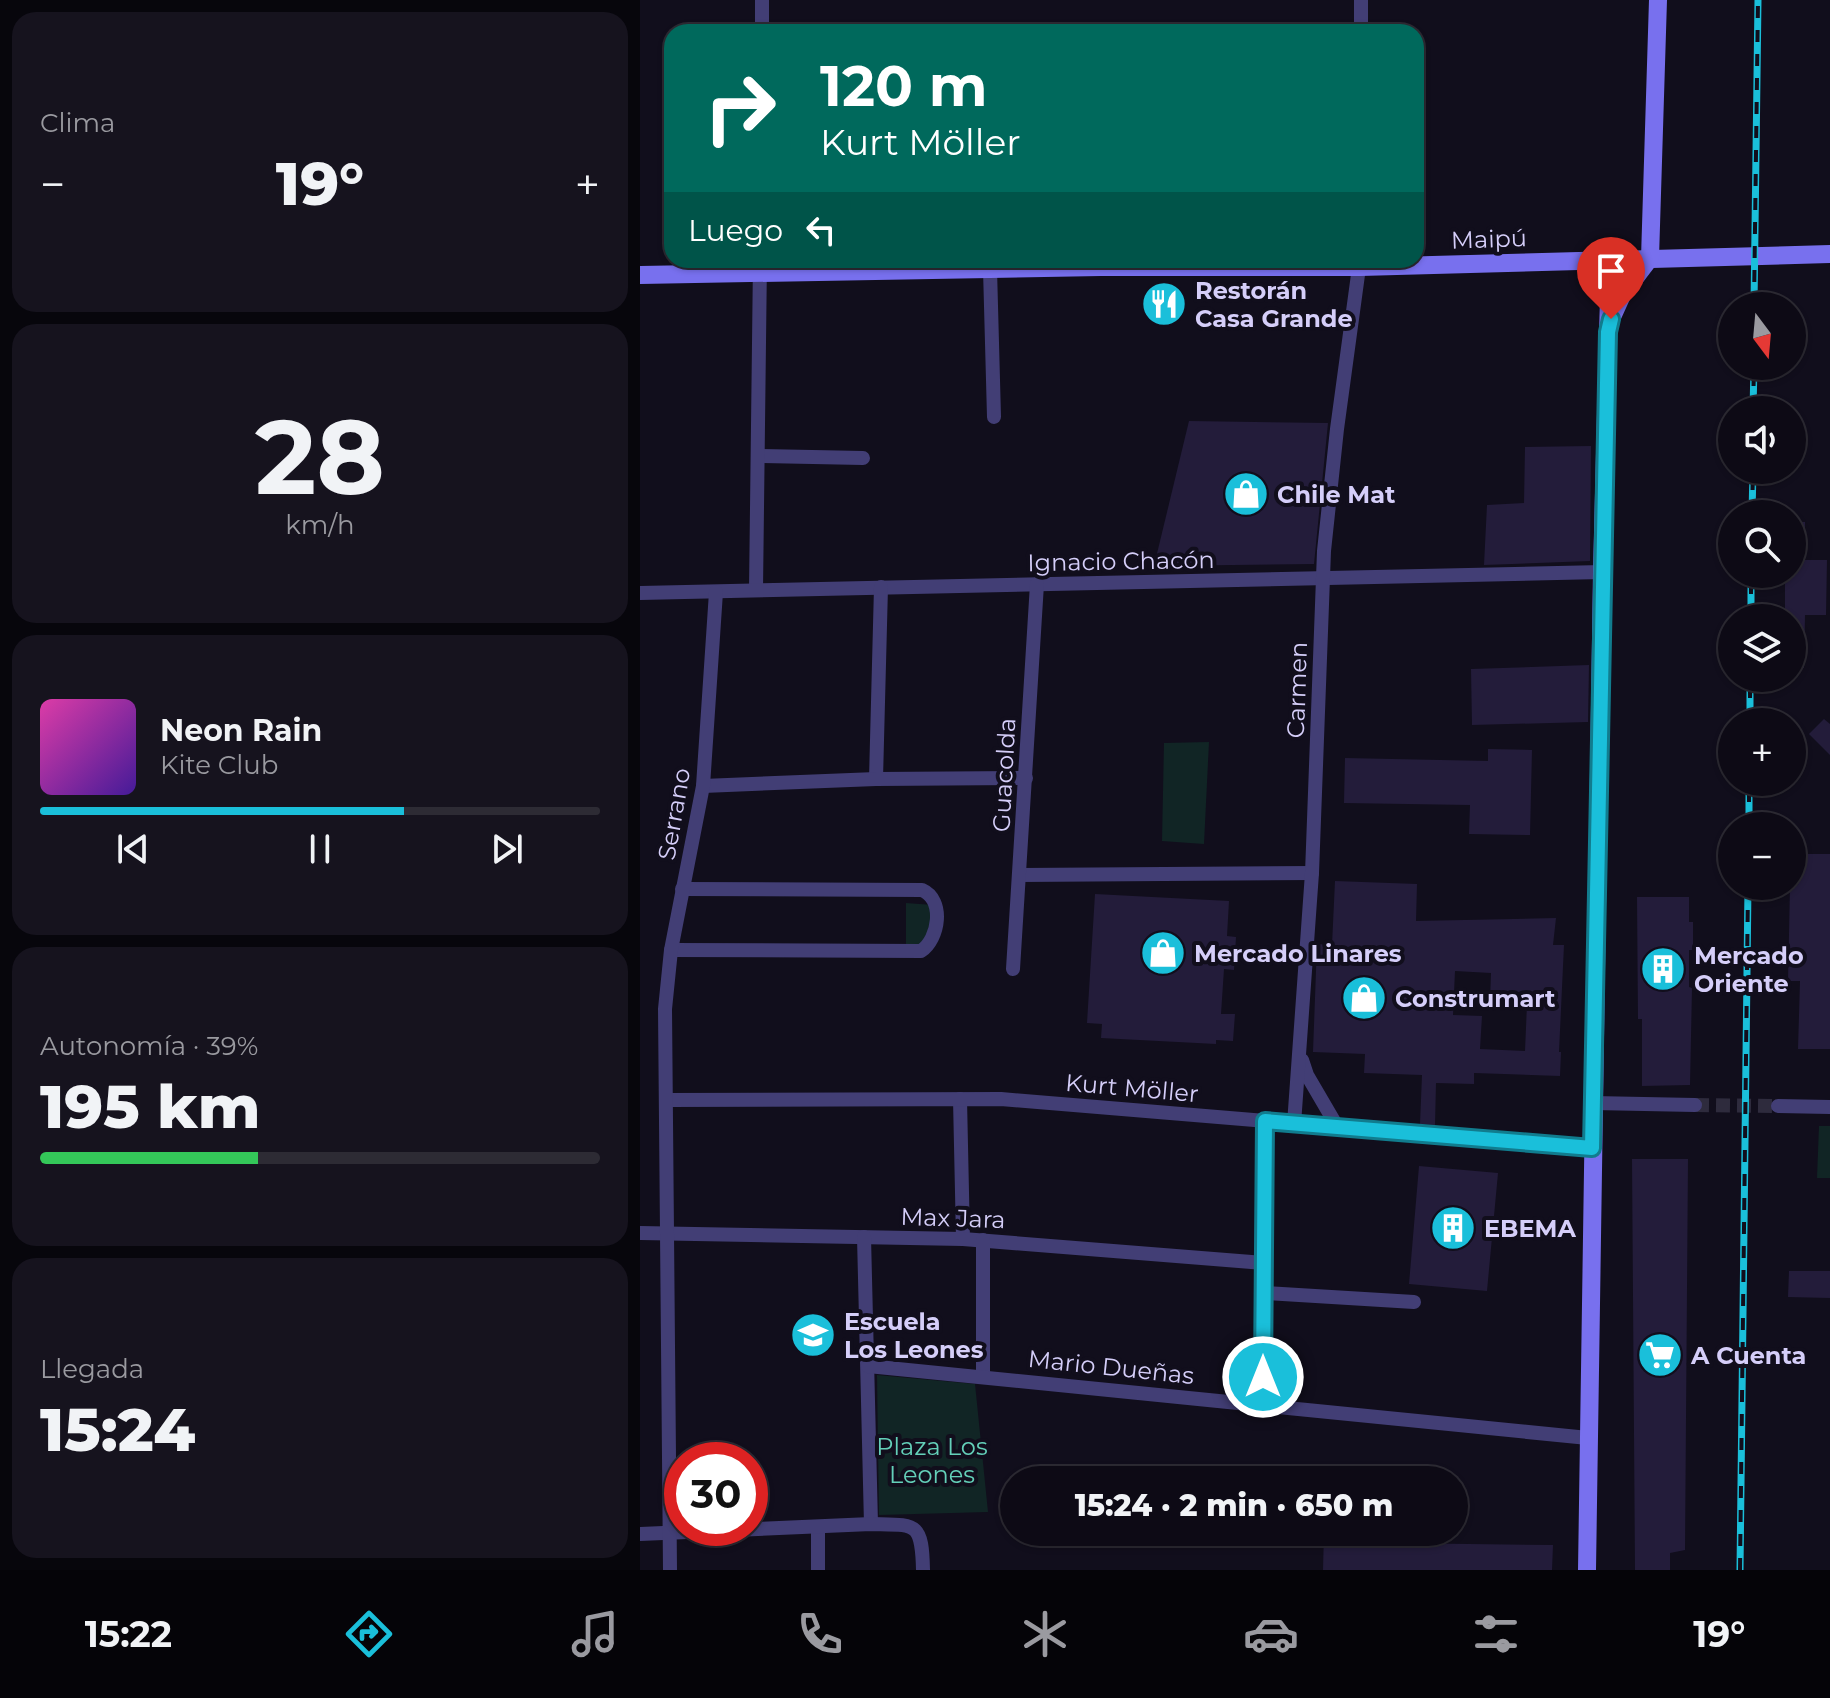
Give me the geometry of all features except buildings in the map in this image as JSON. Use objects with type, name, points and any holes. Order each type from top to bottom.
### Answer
[{"type":"main road","points":[[1608,332],[1622,295],[1650,258],[1658,0]]},
{"type":"main road","name":"Maipú","points":[[1424,262],[1830,254]]},
{"type":"main road","points":[[1587,1570],[1609,296],[1595,259]]},
{"type":"main road","name":"Maipú","points":[[640,275],[745,268]]},
{"type":"main road","name":"Maipú","points":[[875,268],[1012,268]]},
{"type":"street","points":[[762,0],[762,24]]},
{"type":"street","points":[[1361,0],[1361,24]]},
{"type":"street","points":[[756,590],[760,268]]},
{"type":"street","name":"Carmen","points":[[1294,1124],[1312,873],[1323,578],[1337,429],[1359,268]]},
{"type":"street","points":[[990,269],[994,417]]},
{"type":"street","points":[[758,456],[863,458]]},
{"type":"street","name":"Ignacio Chacón","points":[[640,593],[1602,572]]},
{"type":"street","name":"Guacolda","points":[[1013,969],[1037,584]]},
{"type":"street","points":[[876,779],[881,587]]},
{"type":"street","name":"Serrano","points":[[670,1442],[665,1009],[671,950],[703,786],[716,592]]},
{"type":"street","points":[[703,786],[876,779],[1026,778]]},
{"type":"street","points":[[1020,875],[1312,873]]},
{"type":"street","points":[[671,950],[921,951],[930,945],[935,935],[936,903],[932,894],[922,890],[682,889]]},
{"type":"street","points":[[1300,1052],[1307,1075],[1338,1128]]},
{"type":"street","points":[[960,1099],[963,1239]]},
{"type":"street","name":"Kurt Möller","points":[[667,1100],[960,1099],[1043,1102],[1592,1148]]},
{"type":"street","points":[[1593,1103],[1695,1105]]},
{"type":"street","points":[[1778,1106],[1830,1107]]},
{"type":"street","points":[[1263,1404],[1265,1121]]},
{"type":"street","name":"Max Jara","points":[[640,1233],[963,1239],[1264,1263]]},
{"type":"street","points":[[864,1237],[871,1524]]},
{"type":"street","points":[[983,1240],[983,1376]]},
{"type":"street","points":[[1264,1293],[1414,1302]]},
{"type":"street","name":"Mario Dueñas","points":[[868,1366],[1588,1438]]},
{"type":"street","points":[[768,1529],[906,1525],[913,1528],[923,1542],[923,1570]]},
{"type":"street","points":[[818,1527],[818,1570]]},
{"type":"street","points":[[640,1534],[664,1534]]},
{"type":"street","name":"Serrano","points":[[670,1546],[670,1570]]},
{"type":"green space","points":[[1209,742],[1204,844],[1162,841],[1164,743]]},
{"type":"green space","points":[[906,903],[933,905],[930,945],[906,945]]},
{"type":"green space","points":[[1819,1126],[1830,1126],[1830,1178],[1817,1178]]},
{"type":"green space","name":"Plaza Los Leones","points":[[877,1375],[975,1384],[988,1512],[879,1515]]},
{"type":"tunnel","points":[[1695,1105],[1778,1106]]},
{"type":"railway","points":[[1754,292],[1758,0]]},
{"type":"railway","points":[[1753,396],[1754,380]]},
{"type":"railway","points":[[1752,500],[1753,484]]},
{"type":"railway","points":[[1751,588],[1751,604]]},
{"type":"railway","points":[[1750,692],[1750,708]]},
{"type":"railway","points":[[1749,796],[1749,812]]},
{"type":"railway","points":[[1740,1570],[1748,900]]},
{"type":"place","name":"Restorán Casa Grande","points":[[1164,304]]},
{"type":"place","name":"Chile Mat","points":[[1246,494]]},
{"type":"place","name":"Mercado Linares","points":[[1163,953]]},
{"type":"place","name":"Mercado Oriente","points":[[1663,969]]},
{"type":"place","name":"Construmart","points":[[1364,998]]},
{"type":"place","name":"EBEMA","points":[[1453,1228]]},
{"type":"place","name":"Escuela Los Leones","points":[[813,1335]]},
{"type":"place","name":"A Cuenta","points":[[1660,1355]]},
{"type":"route","points":[[1263,1377],[1265,1121],[1592,1148],[1602,572],[1608,332],[1611,319]]}]
